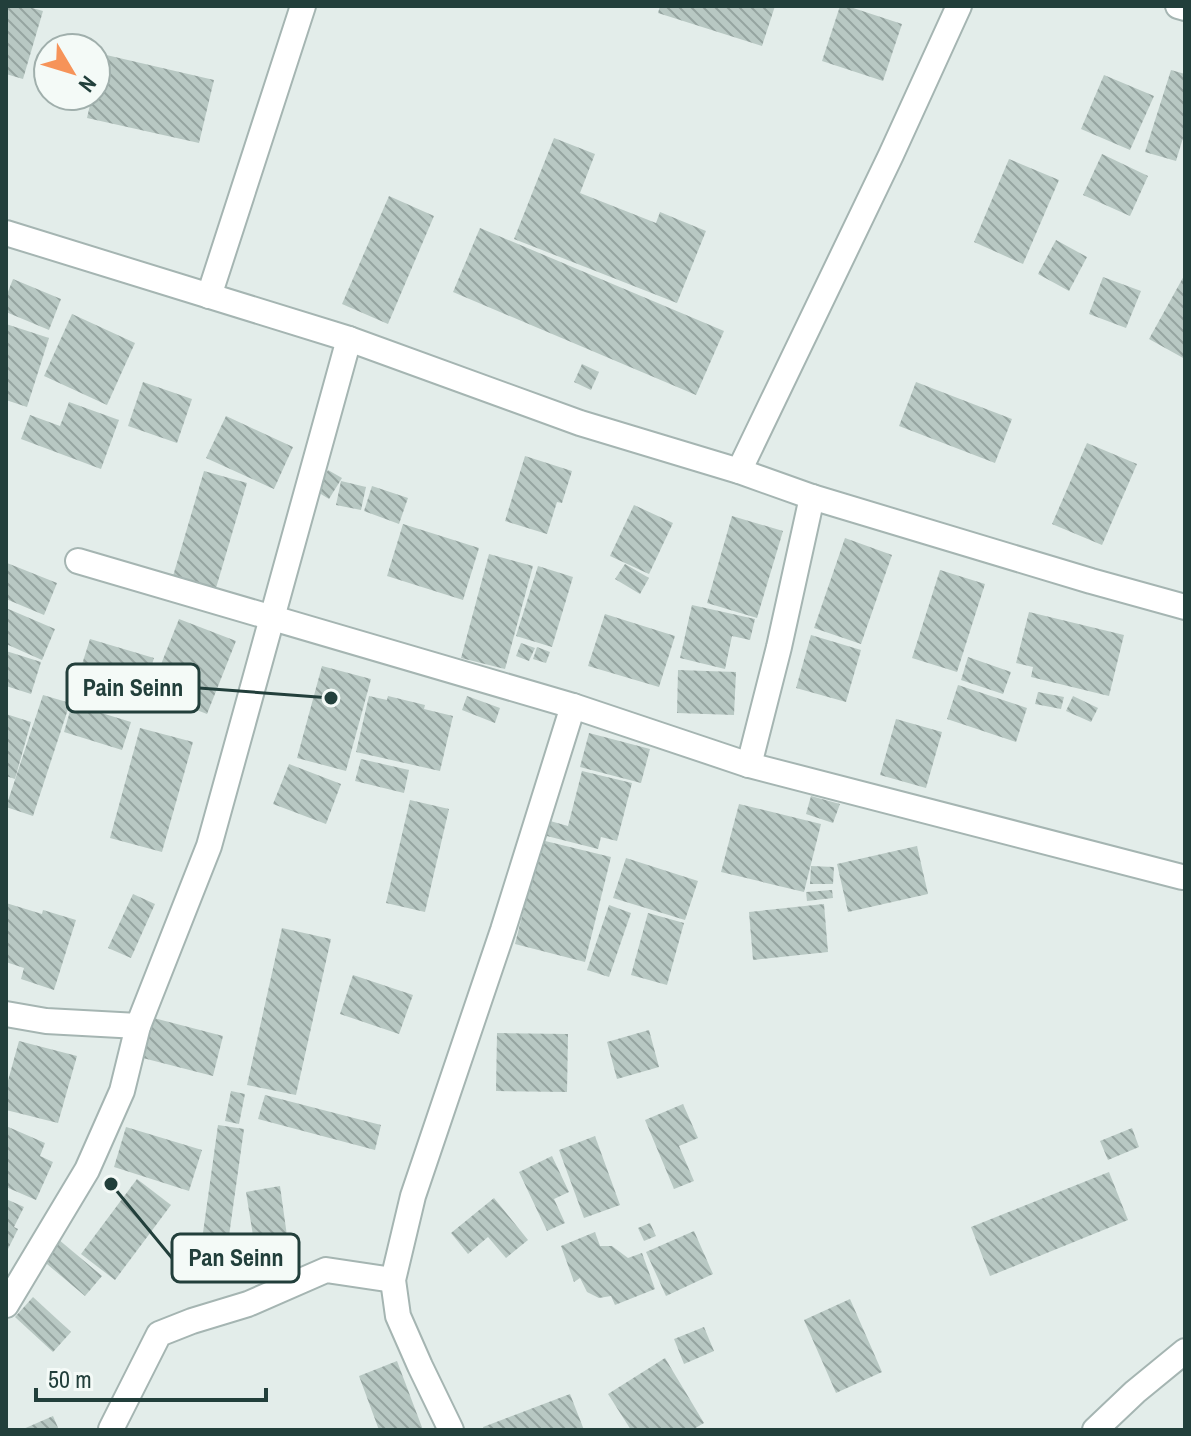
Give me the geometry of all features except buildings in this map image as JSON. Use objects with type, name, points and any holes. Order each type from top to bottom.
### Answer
[{"type":"street","points":[[209,296],[303,6]]},
{"type":"street","points":[[739,471],[959,6]]},
{"type":"street","points":[[1178,6],[1185,8]]},
{"type":"street","points":[[6,233],[349,339],[580,423],[739,471],[812,497],[1185,607]]},
{"type":"street","points":[[6,1305],[87,1170],[122,1091],[138,1026],[209,846],[349,339]]},
{"type":"street","points":[[749,765],[812,497]]},
{"type":"street","points":[[78,561],[573,706],[749,765],[1182,877]]},
{"type":"street","points":[[451,1430],[398,1316],[393,1280],[413,1196],[503,930],[573,706]]},
{"type":"street","points":[[6,1014],[46,1021],[138,1026]]},
{"type":"street","points":[[111,1429],[159,1334],[248,1304],[326,1270],[393,1280]]},
{"type":"street","points":[[1095,1430],[1185,1351]]},
{"type":"place","name":"Pain Seinn","points":[[331,698]]},
{"type":"place","name":"Pan Seinn","points":[[111,1184]]}]
